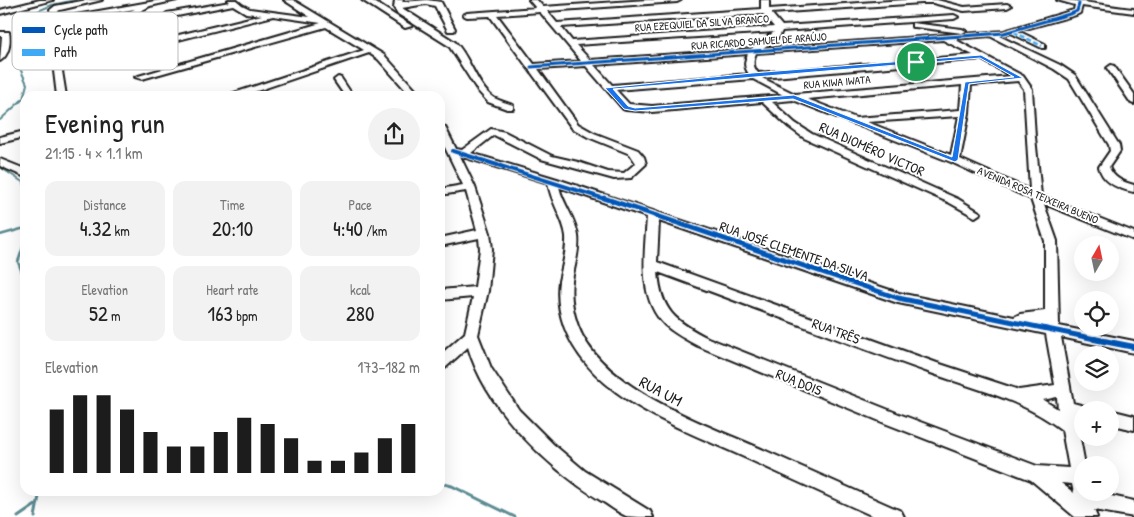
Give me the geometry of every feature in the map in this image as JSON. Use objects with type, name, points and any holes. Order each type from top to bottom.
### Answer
[{"type":"street","points":[[0,12],[27,3],[49,0]]},
{"type":"street","points":[[56,12],[56,9],[97,0]]},
{"type":"street","points":[[102,12],[173,0]]},
{"type":"street","points":[[288,0],[371,50],[392,67],[412,91]]},
{"type":"street","points":[[366,0],[423,34]]},
{"type":"street","points":[[533,0],[608,88],[752,74],[981,57]]},
{"type":"street","points":[[467,15],[677,0]]},
{"type":"street","points":[[752,74],[749,68],[749,60],[752,51],[776,35],[779,28],[765,12],[765,0]]},
{"type":"street","points":[[829,0],[845,12]]},
{"type":"street","points":[[556,25],[928,0],[964,10],[1006,6]]},
{"type":"street","points":[[1061,0],[1109,9],[1134,11]]},
{"type":"street","points":[[178,14],[233,1],[243,9],[325,22]]},
{"type":"street","points":[[451,28],[438,4],[430,2],[398,2],[401,12],[457,49],[482,91],[491,100],[510,107]]},
{"type":"street","points":[[135,12],[149,4]]},
{"type":"street","name":"RUA RICARDO SAMUEL DE ARAÚJO","points":[[531,67],[946,38],[962,33],[989,34],[1014,32],[1073,14],[1079,4]]},
{"type":"street","points":[[458,152],[491,132],[495,132],[550,160],[575,164],[608,175],[627,176],[639,168],[641,161],[634,152],[591,135],[575,126],[492,13]]},
{"type":"street","points":[[178,39],[274,14]]},
{"type":"street","name":"RUA EZEQUIEL DA SILVA BRANCO","points":[[571,44],[954,17]]},
{"type":"street","points":[[852,18],[859,24]]},
{"type":"street","points":[[178,66],[325,22]]},
{"type":"street","points":[[885,22],[962,33]]},
{"type":"street","points":[[1014,32],[1042,46]]},
{"type":"street","points":[[0,59],[6,46],[3,34]]},
{"type":"street","points":[[989,34],[1004,39],[1072,77],[1114,145],[1115,151],[1104,167],[1104,171],[1113,181],[1134,190]]},
{"type":"street","points":[[946,38],[1020,78],[1028,89],[1030,96],[1030,138],[1036,197],[1051,241],[1054,347],[1076,456]]},
{"type":"street","points":[[248,91],[371,50]]},
{"type":"street","points":[[1111,68],[1134,101]]},
{"type":"street","points":[[60,70],[58,76],[60,91]]},
{"type":"street","points":[[139,78],[166,70]]},
{"type":"street","name":"AVENIDA ROSA TEIXEIRA BUENO","points":[[752,74],[758,79],[794,97],[955,160],[1036,197],[1134,236]]},
{"type":"street","name":"RUA KIWA IWATA","points":[[608,88],[626,108],[652,110],[1020,78]]},
{"type":"street","points":[[338,80],[346,91]]},
{"type":"street","points":[[955,160],[964,113],[967,83]]},
{"type":"street","name":"RUA DIOMÉRO VICTOR","points":[[764,100],[792,125],[808,136],[954,201],[975,213]]},
{"type":"street","points":[[855,120],[964,113]]},
{"type":"street","points":[[445,134],[458,152],[484,233],[486,250],[481,291],[471,335],[481,363],[512,415],[579,477],[644,517]]},
{"type":"street","points":[[0,140],[20,135]]},
{"type":"street","name":"RUA JOSÉ CLEMENTE DA SILVA","points":[[458,152],[553,181],[898,298],[1010,321],[1031,329],[1054,347]]},
{"type":"street","points":[[0,162],[20,170]]},
{"type":"street","name":"RUA UM","points":[[553,181],[556,198],[572,235],[566,289],[566,310],[576,337],[605,372],[627,392],[655,409],[895,517]]},
{"type":"street","points":[[445,191],[470,187]]},
{"type":"street","name":"RUA DOIS","points":[[653,215],[652,265],[654,293],[659,308],[674,325],[703,342],[893,420],[1037,474],[1074,494]]},
{"type":"street","points":[[445,241],[484,233]]},
{"type":"street","name":"RUA TRÊS","points":[[652,265],[942,371],[1020,395],[1049,410],[1070,426]]},
{"type":"street","points":[[445,295],[481,291]]},
{"type":"street","name":"RUA JOSÉ CLEMENTE DA SILVA","points":[[1010,321],[1052,322],[1134,347]]},
{"type":"street","points":[[445,359],[471,335]]},
{"type":"street","name":"RUA TRÊS","points":[[1020,395],[1041,394],[1063,389]]},
{"type":"street","points":[[1066,408],[1074,410]]},
{"type":"street","points":[[1119,420],[1134,423]]},
{"type":"street","name":"RUA DOIS","points":[[1037,474],[1074,494]]},
{"type":"street","points":[[1093,501],[1134,510]]},
{"type":"waterway","points":[[36,12],[52,5],[75,0]]},
{"type":"waterway","points":[[21,70],[27,84],[25,91]]},
{"type":"waterway","points":[[0,120],[20,102]]},
{"type":"waterway","points":[[0,167],[20,180]]},
{"type":"waterway","points":[[0,235],[20,229]]},
{"type":"waterway","points":[[20,256],[18,262],[20,267]]},
{"type":"waterway","points":[[445,484],[515,517]]},
{"type":"waterway","points":[[35,517],[39,496]]},
{"type":"waterway","points":[[18,517],[37,504]]},
{"type":"marked path","points":[[1014,32],[1042,46]]},
{"type":"cycle path","points":[[531,67],[1004,33],[1073,13],[1077,11],[1079,4]]},
{"type":"cycle path","points":[[453,151],[553,181],[898,298],[1134,347]]},
{"type":"route","points":[[981,57],[1020,78],[967,83],[964,113],[955,160],[794,97],[635,110],[626,108],[608,88],[752,74],[916,62],[981,57]]}]
